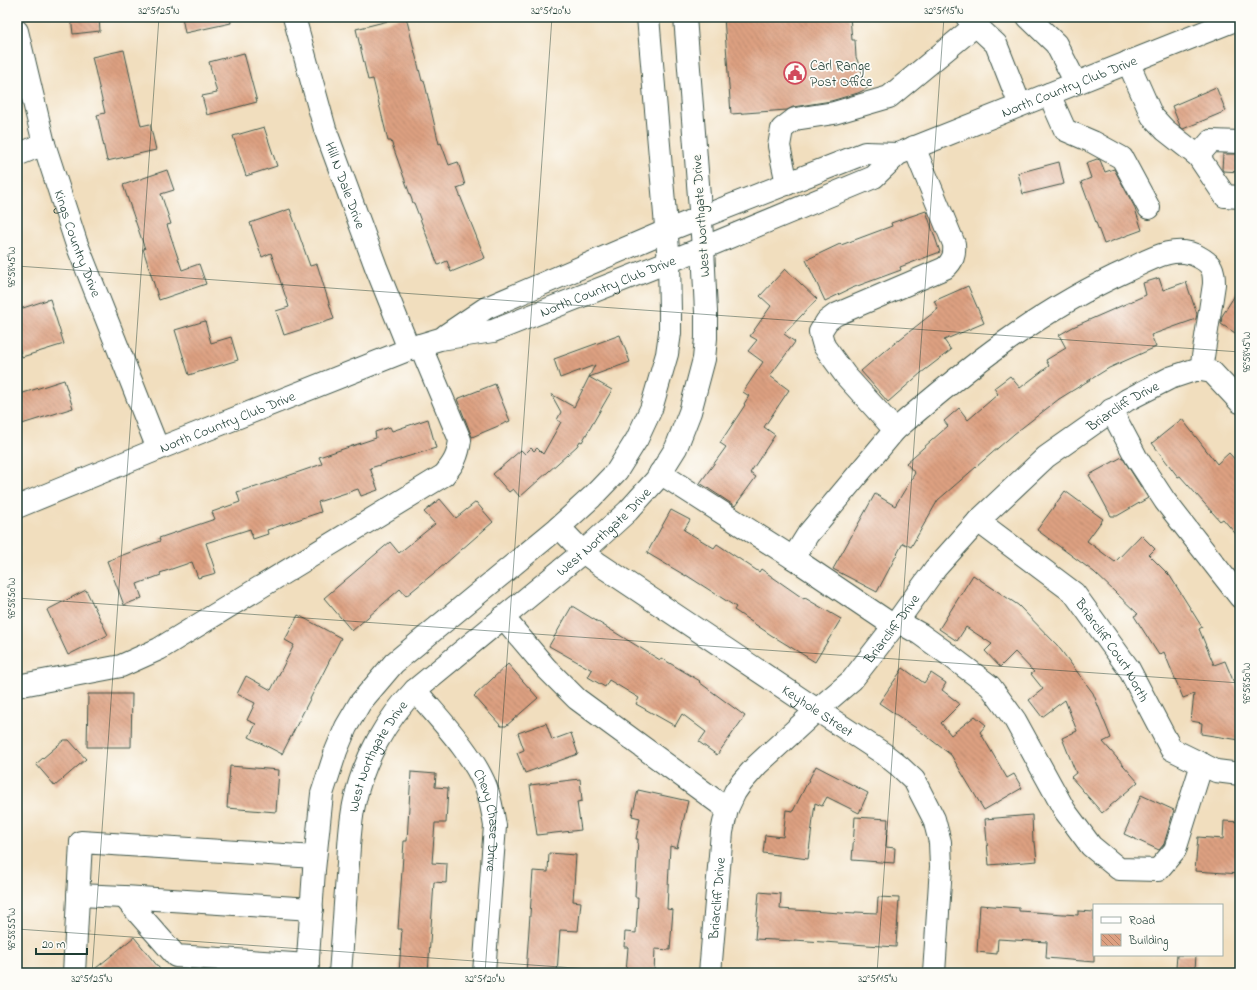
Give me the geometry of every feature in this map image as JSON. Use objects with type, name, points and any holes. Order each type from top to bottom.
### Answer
[{"type":"street","name":"Hill N Dale Drive","points":[[18,686],[121,666],[159,649],[444,475],[453,465],[458,454],[460,440],[423,344],[376,267],[325,129],[294,17]]},
{"type":"street","points":[[124,897],[176,956],[307,969],[322,794],[336,751],[346,727],[360,703],[394,663],[559,527],[592,497],[617,471],[637,439],[651,409],[667,354],[670,333],[666,231],[648,17]]},
{"type":"street","name":"West Northgate Drive","points":[[340,973],[350,834],[355,800],[363,772],[390,719],[415,690],[583,552],[628,512],[660,473],[676,448],[690,412],[704,359],[706,312],[701,217],[685,17]]},
{"type":"street","points":[[1028,17],[1056,44],[1076,83]]},
{"type":"street","name":"North Country Club Drive","points":[[423,344],[493,331],[703,248],[874,177],[906,151],[1240,18]]},
{"type":"street","points":[[787,184],[780,146],[782,129],[795,119],[834,113],[889,97],[972,21],[996,44],[1020,105]]},
{"type":"street","name":"Kings Country Drive","points":[[17,31],[44,144],[76,242],[158,449]]},
{"type":"street","points":[[1128,62],[1152,116],[1165,130],[1198,156],[1225,196],[1240,197]]},
{"type":"street","points":[[1048,94],[1065,130],[1094,142],[1122,158],[1149,208]]},
{"type":"street","points":[[1198,156],[1211,141],[1240,142]]},
{"type":"street","points":[[17,154],[44,144]]},
{"type":"street","name":"North Country Club Drive","points":[[17,507],[158,449],[423,344],[486,308],[666,231],[865,153],[906,151]]},
{"type":"street","points":[[895,430],[846,376],[824,346],[820,332],[827,321],[835,315],[945,268],[951,262],[954,254],[954,244],[906,151]]},
{"type":"street","points":[[793,558],[808,534],[895,430],[944,388],[988,353],[1028,325],[1070,299],[1117,275],[1166,253],[1182,252],[1197,255],[1208,262],[1214,273],[1214,284],[1201,370],[1212,372],[1240,402]]},
{"type":"street","name":"Briarcliff Drive","points":[[710,973],[722,832],[727,809],[735,792],[742,782],[817,710],[852,680],[896,624],[935,569],[978,521],[1046,457],[1127,400],[1170,378],[1194,370],[1201,370]]},
{"type":"street","points":[[1111,410],[1136,457],[1165,501],[1240,597]]},
{"type":"street","points":[[660,473],[896,624],[920,634],[990,686],[1015,720],[1065,811],[1091,846],[1119,869],[1158,870],[1175,850],[1202,764]]},
{"type":"street","name":"Briarcliff Court North","points":[[978,521],[1074,593],[1129,669],[1171,749],[1216,771],[1240,774]]},
{"type":"street","name":"Keyhole Street","points":[[559,527],[583,552],[884,754],[914,780],[934,819],[940,842],[941,867],[934,973]]},
{"type":"street","points":[[503,617],[546,668],[577,699],[727,809]]},
{"type":"street","name":"Chevy Chase Drive","points":[[415,690],[460,744],[475,766],[486,787],[492,807],[495,826],[484,973]]},
{"type":"street","points":[[74,973],[81,842],[315,864],[347,872]]},
{"type":"street","points":[[78,896],[124,897],[312,909]]},
{"type":"building","points":[[71,17],[99,17],[100,31],[73,34]]},
{"type":"building","points":[[182,17],[230,17],[231,23],[185,33]]},
{"type":"building","points":[[406,17],[422,81],[424,80],[439,144],[441,143],[449,165],[458,162],[465,185],[457,188],[485,258],[451,272],[447,261],[438,265],[413,203],[391,141],[388,141],[373,79],[368,80],[356,29]]},
{"type":"building","name":"Carl Range Post Office","points":[[724,17],[850,17],[852,40],[855,40],[856,57],[868,88],[858,93],[831,101],[793,107],[787,110],[731,114]]},
{"type":"building","points":[[124,50],[141,126],[150,124],[156,150],[107,161],[97,115],[105,113],[92,57]]},
{"type":"building","points":[[244,53],[257,102],[207,115],[202,96],[217,93],[209,62]]},
{"type":"building","points":[[1216,87],[1226,111],[1183,129],[1180,126],[1172,106]]},
{"type":"building","points":[[264,127],[277,166],[246,176],[233,136]]},
{"type":"building","points":[[1223,154],[1240,154],[1240,172],[1223,171]]},
{"type":"building","points":[[1097,159],[1100,160],[1105,172],[1114,169],[1134,206],[1142,230],[1104,244],[1081,182],[1091,178],[1086,163]]},
{"type":"building","points":[[1059,162],[1064,184],[1023,194],[1018,173]]},
{"type":"building","points":[[167,170],[174,190],[161,194],[171,224],[167,225],[182,270],[199,264],[206,284],[159,300],[143,249],[145,249],[123,185]]},
{"type":"building","points":[[290,209],[310,266],[317,264],[334,319],[284,335],[276,311],[289,307],[271,253],[262,257],[250,223]]},
{"type":"building","points":[[926,211],[940,252],[900,267],[901,270],[852,288],[825,301],[806,260],[840,244],[841,245],[892,226],[891,223]]},
{"type":"building","points":[[785,269],[817,299],[784,334],[795,342],[770,376],[789,390],[764,427],[775,435],[750,473],[756,477],[735,506],[700,483],[726,447],[720,443],[745,405],[744,404],[749,396],[743,392],[763,362],[748,351],[757,340],[750,336],[771,306],[760,296]]},
{"type":"building","points":[[1159,278],[1163,290],[1186,282],[1197,314],[1196,319],[1151,335],[1156,347],[1109,368],[1059,399],[1014,434],[938,500],[911,547],[903,543],[877,592],[833,569],[875,494],[895,506],[915,473],[906,463],[948,426],[944,421],[959,408],[968,420],[998,394],[994,388],[1010,376],[1020,388],[1049,366],[1046,360],[1066,348],[1059,335],[1073,327],[1146,295],[1143,283]]},
{"type":"building","points":[[968,286],[984,323],[944,340],[951,350],[921,373],[888,402],[861,371],[890,346],[938,309],[934,301]]},
{"type":"building","points":[[1240,287],[1240,336],[1221,324],[1222,316]]},
{"type":"building","points":[[50,299],[64,344],[22,357],[17,341],[17,310]]},
{"type":"building","points":[[205,321],[211,343],[231,337],[238,360],[189,375],[175,330]]},
{"type":"building","points":[[620,335],[630,362],[589,377],[595,365],[560,378],[554,359]]},
{"type":"building","points":[[589,377],[612,390],[582,442],[580,441],[577,446],[520,497],[513,489],[509,492],[493,474],[521,450],[525,454],[531,448],[534,451],[537,448],[543,454],[561,422],[557,420],[561,412],[551,394],[574,407]]},
{"type":"building","points":[[64,380],[73,408],[22,424],[17,409],[17,395]]},
{"type":"building","points":[[495,384],[510,421],[472,437],[457,399]]},
{"type":"building","points":[[428,419],[436,448],[370,468],[378,490],[361,496],[358,489],[318,502],[321,512],[267,530],[268,534],[253,539],[250,529],[206,543],[216,573],[198,578],[192,562],[160,573],[161,575],[137,584],[142,598],[124,605],[107,561],[160,541],[159,538],[215,519],[212,512],[240,502],[237,492],[253,488],[322,464],[319,457],[376,438],[375,432],[390,427],[392,431]]},
{"type":"building","points":[[1182,419],[1217,464],[1229,453],[1240,465],[1240,539],[1223,519],[1220,521],[1180,476],[1178,477],[1152,443]]},
{"type":"building","points":[[1122,457],[1148,498],[1117,516],[1111,516],[1089,475]]},
{"type":"building","points":[[1065,491],[1103,519],[1087,541],[1115,562],[1141,535],[1155,549],[1149,555],[1170,576],[1202,627],[1199,629],[1214,665],[1225,661],[1239,695],[1237,706],[1240,707],[1240,740],[1201,734],[1202,723],[1191,721],[1194,694],[1183,698],[1164,652],[1159,655],[1134,616],[1138,614],[1094,572],[1037,530]]},
{"type":"building","points":[[440,499],[456,518],[476,502],[493,522],[406,596],[400,589],[352,631],[324,598],[390,542],[399,553],[435,524],[424,512]]},
{"type":"building","points":[[671,510],[690,520],[684,530],[714,548],[717,544],[759,572],[761,569],[804,599],[805,598],[841,619],[815,662],[734,610],[736,607],[686,575],[647,553]]},
{"type":"building","points":[[973,575],[1018,605],[1057,645],[1093,693],[1111,738],[1103,742],[1138,782],[1102,813],[1071,777],[1076,773],[1062,738],[1077,731],[1065,700],[1042,717],[1029,700],[1043,689],[1031,674],[1034,672],[1015,652],[1000,667],[985,651],[992,644],[966,627],[957,641],[939,629]]},
{"type":"building","points":[[86,590],[108,635],[68,655],[47,610]]},
{"type":"building","points":[[572,606],[660,660],[661,658],[700,681],[699,682],[745,716],[717,755],[699,742],[706,732],[682,714],[675,726],[636,704],[639,698],[609,680],[605,687],[588,677],[592,670],[549,646]]},
{"type":"building","points":[[298,615],[341,638],[282,754],[249,737],[256,724],[247,720],[255,703],[237,694],[246,676],[271,690],[294,645],[285,640]]},
{"type":"building","points":[[508,664],[538,698],[506,726],[501,726],[474,696]]},
{"type":"building","points":[[903,668],[924,683],[931,673],[946,683],[942,690],[960,704],[941,723],[951,735],[975,716],[986,725],[980,732],[1007,778],[1014,774],[1022,788],[984,810],[951,755],[916,728],[879,703]]},
{"type":"building","points":[[88,694],[132,694],[131,747],[87,747]]},
{"type":"building","points":[[546,723],[552,740],[571,733],[578,754],[525,773],[517,753],[524,750],[518,733]]},
{"type":"building","points":[[64,740],[69,740],[86,759],[55,786],[36,764]]},
{"type":"building","points":[[230,766],[279,770],[276,812],[227,808]]},
{"type":"building","points":[[816,766],[868,793],[859,813],[827,797],[822,806],[815,803],[808,859],[763,853],[765,835],[783,837],[786,810],[793,811]]},
{"type":"building","points":[[411,772],[436,774],[435,787],[448,788],[446,823],[435,823],[432,863],[447,864],[446,883],[434,882],[428,973],[399,973],[402,929],[398,929],[404,841],[407,841]]},
{"type":"building","points":[[580,779],[582,801],[577,802],[581,830],[537,835],[530,785]]},
{"type":"building","points":[[638,790],[688,801],[677,848],[670,846],[667,909],[673,910],[670,950],[655,949],[654,973],[626,973],[628,947],[624,947],[625,932],[636,933],[638,897],[635,897],[638,839],[636,839],[640,818],[632,816]]},
{"type":"building","points":[[1141,795],[1174,810],[1164,844],[1159,850],[1124,834]]},
{"type":"building","points":[[1032,815],[1033,842],[1035,842],[1037,861],[989,865],[985,819]]},
{"type":"building","points":[[855,817],[888,819],[886,847],[895,848],[894,863],[852,860]]},
{"type":"building","points":[[1224,821],[1240,822],[1240,874],[1195,871],[1198,837],[1223,839]]},
{"type":"building","points":[[549,853],[576,855],[573,901],[581,902],[578,931],[560,930],[557,973],[526,973],[533,871],[548,872]]},
{"type":"building","points":[[759,892],[781,894],[780,909],[855,914],[855,912],[877,913],[878,897],[899,898],[896,947],[794,940],[755,939]]},
{"type":"building","points":[[980,905],[1019,908],[1019,911],[1078,915],[1078,911],[1093,912],[1094,962],[1046,958],[1047,942],[998,939],[997,954],[977,952]]},
{"type":"building","points":[[134,937],[163,973],[90,973]]},
{"type":"building","points":[[1177,956],[1196,956],[1195,970],[1176,968]]},
{"type":"place","name":"Carl Range Post Office","points":[[795,73]]}]
